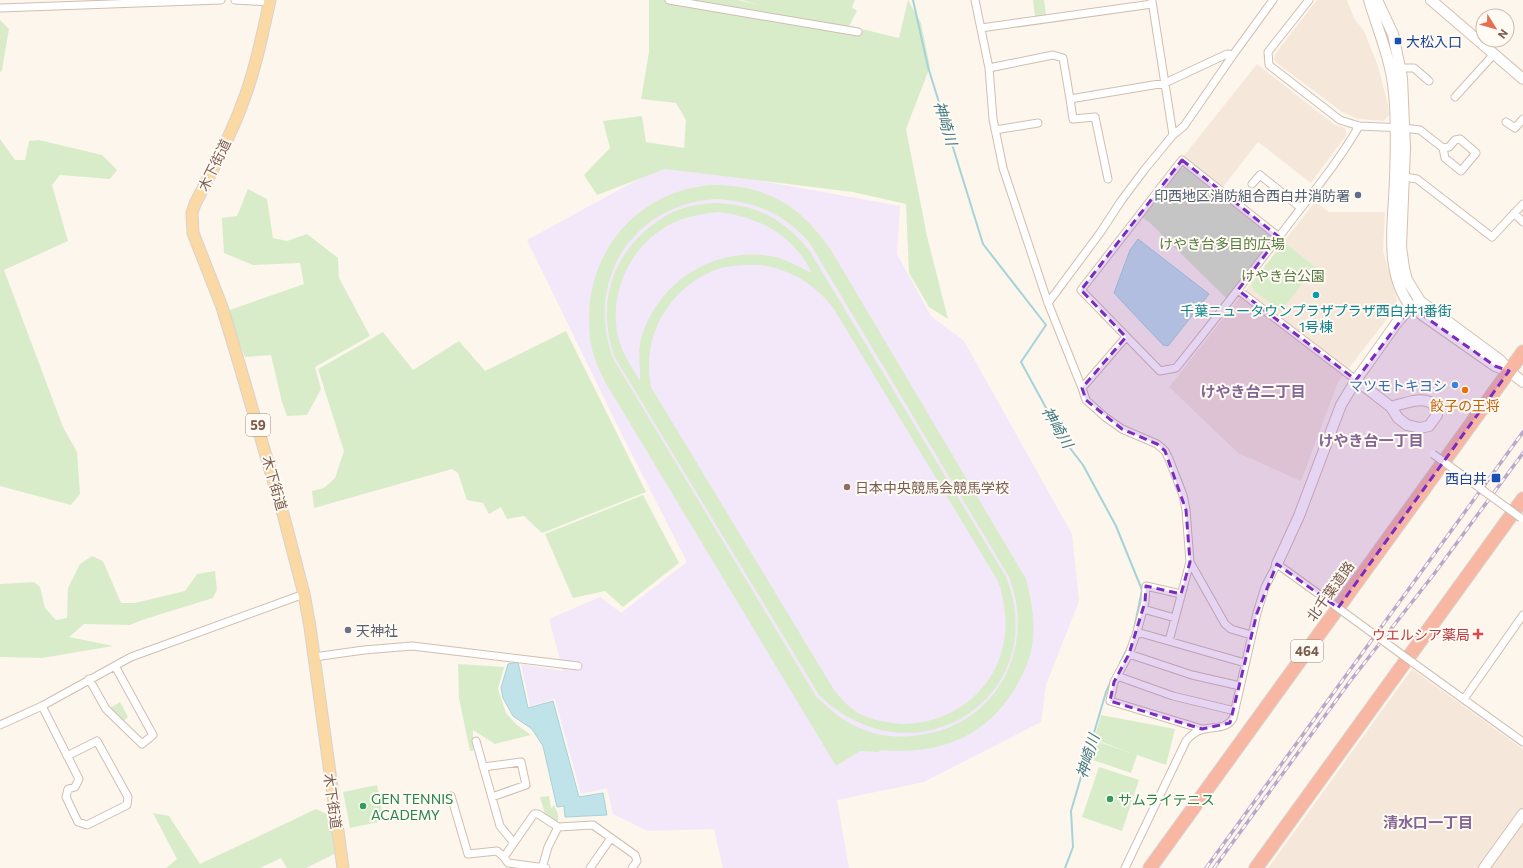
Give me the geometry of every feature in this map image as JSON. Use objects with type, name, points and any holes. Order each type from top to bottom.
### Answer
[{"type":"highway","name":"北千葉道路","points":[[1150,868],[1511,373],[1523,352]]},
{"type":"highway","points":[[1256,868],[1523,500]]},
{"type":"main road","name":"木下街道","points":[[270,1],[258,54],[242,105],[195,204],[191,223],[197,246],[222,308],[236,352],[285,521],[304,594],[343,868]]},
{"type":"street","points":[[0,8],[221,0]]},
{"type":"street","points":[[235,0],[270,1]]},
{"type":"street","points":[[669,0],[858,32]]},
{"type":"street","points":[[975,0],[989,68],[993,119],[1003,168],[1048,303],[1086,400],[1105,418],[1122,429],[1157,444],[1165,451],[1170,459],[1185,502],[1190,562],[1169,641]]},
{"type":"street","points":[[1048,303],[1100,233],[1125,196],[1173,135],[1184,126],[1273,0]]},
{"type":"street","points":[[1309,0],[1268,52],[1269,65],[1340,120],[1359,126],[1420,130],[1443,148],[1445,158],[1461,171],[1476,153],[1460,139],[1455,140],[1449,147],[1443,148]]},
{"type":"street","points":[[1369,0],[1392,73],[1395,109],[1405,148],[1402,256],[1408,280],[1420,302],[1500,360],[1511,373],[1523,382]]},
{"type":"street","points":[[1377,0],[1393,34],[1402,78],[1400,128],[1396,146],[1393,257],[1394,270],[1399,285],[1410,308],[1495,366],[1511,373]]},
{"type":"street","points":[[1430,0],[1523,79]]},
{"type":"street","points":[[981,28],[1152,2],[1173,135]]},
{"type":"street","points":[[1070,99],[1165,83],[1227,54],[1233,55]]},
{"type":"street","points":[[1455,97],[1494,54]]},
{"type":"street","points":[[989,68],[1053,55],[1063,58],[1072,119],[1095,117],[1108,179]]},
{"type":"street","points":[[1400,68],[1414,68],[1429,80]]},
{"type":"street","points":[[1506,122],[1515,128],[1523,119]]},
{"type":"street","points":[[995,130],[1038,124]]},
{"type":"street","points":[[1279,237],[1182,160],[1081,290],[1160,371],[1176,368],[1238,290],[1279,237],[1344,152],[1359,126]]},
{"type":"street","points":[[1252,184],[1260,175],[1301,208]]},
{"type":"street","points":[[1404,177],[1417,179],[1492,237],[1523,204]]},
{"type":"street","points":[[1514,213],[1523,222]]},
{"type":"street","points":[[1238,290],[1391,407]]},
{"type":"street","points":[[1126,868],[1186,741],[1193,734],[1202,729],[1225,726],[1230,723],[1235,711],[1251,635],[1265,587],[1299,516],[1341,405],[1356,380],[1398,321],[1410,308],[1420,302]]},
{"type":"street","points":[[1082,388],[1126,337]]},
{"type":"street","points":[[1433,454],[1522,519]]},
{"type":"street","points":[[1190,562],[1225,624],[1231,630],[1251,635]]},
{"type":"street","points":[[1277,564],[1523,742]]},
{"type":"street","points":[[1181,594],[1146,586],[1144,609],[1137,632],[1129,654],[1114,682],[1110,702],[1202,729]]},
{"type":"street","points":[[0,725],[42,706],[131,657],[304,594]]},
{"type":"street","points":[[1144,609],[1175,618]]},
{"type":"street","points":[[1464,699],[1523,615]]},
{"type":"street","points":[[1137,632],[1245,663]]},
{"type":"street","points":[[314,657],[364,650],[412,646],[578,666]]},
{"type":"street","points":[[1129,654],[1192,675],[1240,686]]},
{"type":"street","points":[[89,679],[106,709],[142,744],[154,735],[115,666]]},
{"type":"street","points":[[1117,676],[1173,696],[1235,711]]},
{"type":"street","points":[[42,706],[67,756],[79,779],[75,786],[68,789],[66,798],[78,822],[87,825],[127,805],[128,796],[97,741],[67,756]]},
{"type":"street","points":[[476,741],[500,826],[514,843]]},
{"type":"street","points":[[483,767],[521,762],[526,785],[492,797]]},
{"type":"street","points":[[451,796],[468,854],[496,852],[504,857],[508,863],[544,868],[548,847],[558,827]]},
{"type":"street","points":[[504,857],[534,814],[538,814],[558,827],[593,825],[635,855],[637,860],[632,868]]},
{"type":"street","points":[[1484,868],[1523,814]]},
{"type":"street","points":[[590,868],[611,838]]},
{"type":"highlighted area","points":[[1182,160],[1279,237],[1238,290],[1356,380],[1411,307],[1495,366],[1509,371],[1338,608],[1277,564],[1257,613],[1230,723],[1202,729],[1110,701],[1114,682],[1129,654],[1145,602],[1146,586],[1181,594],[1190,562],[1186,510],[1165,451],[1157,444],[1122,429],[1086,400],[1082,388],[1126,337],[1081,290]]},
{"type":"shaded area","points":[[1317,0],[1347,0],[1354,18],[1364,31],[1378,66],[1388,105],[1389,115],[1384,121],[1358,119],[1342,112],[1277,63],[1274,59],[1275,54]]},
{"type":"shaded area","points":[[1257,64],[1335,125],[1345,128],[1347,134],[1311,183],[1258,142],[1223,187],[1183,157]]},
{"type":"shaded area","name":"日本中央競馬会競馬学校","points":[[661,167],[685,167],[900,206],[897,254],[931,316],[964,341],[1072,534],[1079,601],[1046,685],[1041,722],[924,782],[837,800],[849,868],[723,868],[714,829],[648,831],[613,814],[607,788],[581,794],[555,699],[530,706],[521,664],[563,671],[549,619],[600,597],[621,613],[687,562],[624,439],[527,240]]},
{"type":"shaded area","points":[[1315,202],[1329,212],[1385,212],[1383,251],[1397,300],[1397,306],[1338,382],[1301,481],[1238,453],[1169,387]]},
{"type":"shaded area","points":[[1412,669],[1523,749],[1523,868],[1268,868]]},
{"type":"green space","points":[[649,0],[738,0],[759,5],[742,0],[855,0],[852,7],[857,11],[849,26],[899,38],[908,0],[921,23],[930,67],[906,129],[927,236],[948,319],[929,307],[909,273],[906,204],[853,192],[665,169],[597,195],[584,175],[610,148],[603,121],[642,116],[646,142],[684,148],[686,120],[676,103],[641,99],[649,52]]},
{"type":"green space","points":[[1033,0],[1044,0],[1046,15],[1035,16]]},
{"type":"green space","points":[[0,20],[9,29],[2,70],[0,73]]},
{"type":"green space","points":[[0,139],[15,160],[25,160],[29,141],[39,140],[102,155],[117,170],[110,179],[60,175],[52,185],[68,241],[4,270],[63,427],[77,452],[80,494],[71,505],[0,486]]},
{"type":"green space","name":"けやき台多目的広場","points":[[1186,167],[1272,235],[1272,240],[1227,299],[1150,223],[1142,217],[1181,168]]},
{"type":"green space","points":[[712,185],[732,186],[766,194],[794,210],[819,234],[831,250],[1026,579],[1032,609],[1033,624],[1033,639],[1029,659],[1021,678],[1002,707],[988,721],[973,732],[957,740],[921,750],[881,750],[878,752],[860,751],[836,766],[609,389],[597,365],[590,341],[589,315],[592,290],[599,266],[610,244],[625,226],[643,210],[664,198],[687,189]],"holes":[[[717,199],[756,206],[779,216],[789,223],[809,242],[1009,577],[1016,604],[1018,630],[1013,656],[1003,679],[989,700],[969,716],[946,729],[912,736],[897,737],[876,734],[855,726],[843,719],[816,696],[614,360],[606,331],[605,302],[611,276],[622,252],[639,231],[661,215],[687,204]]]},
{"type":"green space","points":[[248,189],[267,199],[273,238],[287,241],[307,234],[338,258],[339,278],[370,336],[315,367],[321,389],[307,415],[287,416],[282,402],[271,355],[245,357],[227,311],[304,284],[300,263],[253,265],[224,253],[222,218],[237,216]]},
{"type":"green space","points":[[714,203],[742,206],[767,215],[789,229],[809,250],[1006,577],[1016,620],[1010,659],[993,691],[966,716],[932,730],[895,732],[856,721],[819,695],[614,356],[609,339],[607,306],[609,290],[621,260],[643,233],[661,219],[683,208]],"holes":[[[719,212],[748,219],[774,230],[795,248],[804,259],[812,273],[776,257],[748,255],[728,257],[708,264],[690,273],[674,286],[660,301],[649,319],[640,345],[640,381],[622,349],[617,333],[617,299],[621,283],[628,267],[648,240],[674,222],[688,217]],[[761,265],[783,270],[811,285],[834,309],[998,581],[1003,597],[1005,614],[1005,636],[1000,657],[991,676],[979,692],[963,705],[945,715],[924,722],[902,724],[885,722],[868,718],[858,713],[839,697],[651,387],[649,368],[650,350],[654,333],[671,302],[698,278],[715,270],[732,266]]]},
{"type":"green space","name":"けやき台公園","points":[[1284,242],[1315,267],[1281,311],[1254,291],[1251,284]]},
{"type":"green space","points":[[566,331],[646,492],[542,533],[524,516],[507,519],[501,507],[489,514],[483,503],[467,500],[458,473],[452,469],[314,508],[312,491],[324,488],[335,478],[344,451],[318,369],[383,332],[413,370],[459,341],[485,371]]},
{"type":"green space","points":[[643,495],[679,563],[623,607],[605,591],[573,598],[545,534]]},
{"type":"green space","points":[[92,556],[103,561],[121,603],[135,603],[185,591],[197,574],[215,571],[217,590],[213,598],[130,625],[84,624],[69,637],[113,646],[42,658],[0,657],[0,584],[34,582],[40,587],[45,608],[56,620],[67,618],[68,588],[80,564]]},
{"type":"green space","points":[[458,664],[504,667],[498,689],[506,713],[517,725],[531,735],[495,744],[473,730],[473,751],[470,751],[459,698]]},
{"type":"green space","points":[[120,702],[128,717],[122,722],[110,708]]},
{"type":"green space","points":[[1101,715],[1175,729],[1166,765],[1137,755],[1131,773],[1090,759],[1096,741],[1133,754],[1094,739]]},
{"type":"green space","name":"サムライテニス","points":[[1099,767],[1139,780],[1122,831],[1082,817]]},
{"type":"green space","name":"GEN TENNIS ACADEMY","points":[[377,785],[384,821],[350,828],[343,792]]},
{"type":"green space","points":[[549,796],[551,808],[554,805],[558,814],[558,823],[545,814],[540,797]]},
{"type":"green space","points":[[316,809],[331,816],[336,853],[306,868],[287,868],[281,858],[260,868],[166,868],[177,859],[153,813],[169,816],[200,864]]},
{"type":"water","points":[[1138,239],[1209,294],[1168,346],[1163,345],[1114,293],[1130,250]]},
{"type":"water","points":[[518,662],[528,708],[553,701],[579,797],[603,793],[607,815],[565,817],[564,806],[557,807],[543,746],[532,729],[513,716],[503,698],[501,688],[508,664]]},
{"type":"waterway","name":"神崎川","points":[[913,0],[928,67],[983,244],[1046,325],[1021,362],[1063,439],[1083,465],[1116,526],[1142,590],[1133,634]]},
{"type":"waterway","name":"神崎川","points":[[1120,663],[1128,647]]},
{"type":"waterway","name":"神崎川","points":[[1065,868],[1073,847],[1071,811],[1106,692],[1111,681]]},
{"type":"railway","points":[[1206,868],[1523,432]]},
{"type":"railway","points":[[1214,868],[1351,680],[1434,574],[1523,453]]},
{"type":"place","name":"大松入口","points":[[1398,41]]},
{"type":"place","name":"印西地区消防組合西白井消防署","points":[[1358,195]]},
{"type":"place","name":"千葉ニュータウンプラザプラザ西白井1番街 1号棟","points":[[1316,295]]},
{"type":"place","name":"マツモトキヨシ","points":[[1455,385]]},
{"type":"place","name":"餃子の王将","points":[[1465,390]]},
{"type":"place","name":"西白井","points":[[1496,478]]},
{"type":"place","name":"日本中央競馬会競馬学校","points":[[847,487]]},
{"type":"place","name":"天神社","points":[[348,630]]},
{"type":"place","name":"ウエルシア薬局","points":[[1478,634]]},
{"type":"place","name":"サムライテニス","points":[[1110,799]]},
{"type":"place","name":"GEN TENNIS ACADEMY","points":[[363,806]]},
{"type":"district","name":"けやき台二丁目","points":[[1253,391]]},
{"type":"district","name":"けやき台一丁目","points":[[1371,440]]},
{"type":"district","name":"清水口一丁目","points":[[1428,822]]}]
